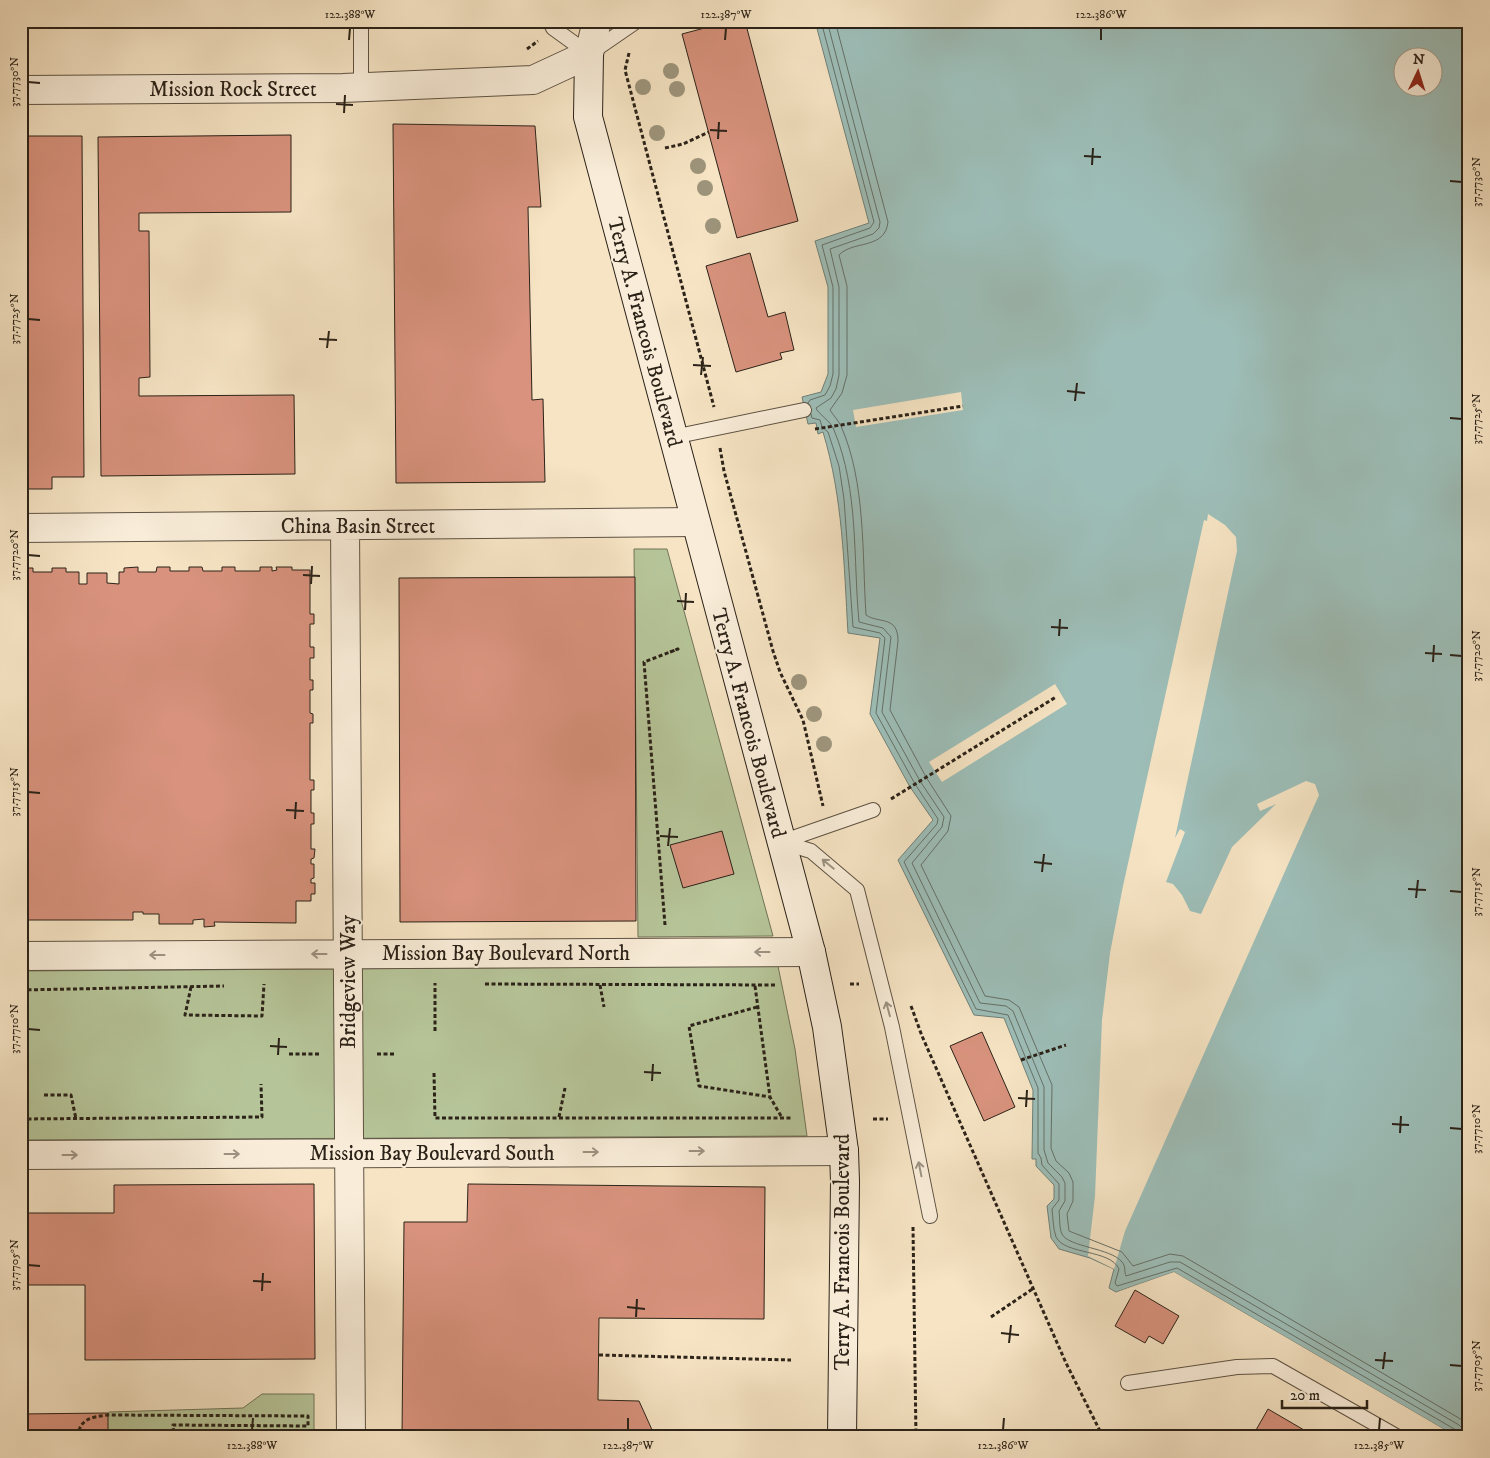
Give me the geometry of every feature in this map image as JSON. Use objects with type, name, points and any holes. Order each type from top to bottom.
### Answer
[{"type":"street","name":"Terry A. Francois Boulevard","points":[[597,21],[588,54],[588,117],[810,952],[827,1027],[844,1151],[842,1437]]},
{"type":"street","name":"Mission Rock Street","points":[[21,90],[361,87],[533,80],[588,54]]},
{"type":"street","name":"China Basin Street","points":[[21,528],[695,522]]},
{"type":"street","name":"Bridgeview Way","points":[[346,526],[351,1437]]},
{"type":"street","name":"Mission Bay Boulevard North","points":[[21,956],[810,952]]},
{"type":"street","name":"Mission Bay Boulevard South","points":[[21,1155],[844,1151]]},
{"type":"lane","points":[[361,21],[361,87]]},
{"type":"lane","points":[[550,21],[553,28],[588,54],[637,21]]},
{"type":"lane","points":[[673,437],[804,410]]},
{"type":"lane","points":[[781,842],[873,810]]},
{"type":"lane","points":[[781,842],[810,851],[857,890],[892,1027],[930,1216]]},
{"type":"lane","points":[[1128,1384],[1237,1366],[1273,1366],[1398,1437]]},
{"type":"path","points":[[629,52],[625,70],[712,393]]},
{"type":"path","points":[[665,148],[708,132]]},
{"type":"path","points":[[858,422],[963,406]]},
{"type":"path","points":[[722,461],[773,651],[780,672],[803,720],[819,789]]},
{"type":"path","points":[[665,926],[644,662],[678,649],[670,652]]},
{"type":"path","points":[[910,787],[1056,697]]},
{"type":"path","points":[[434,1031],[435,982],[444,982]]},
{"type":"path","points":[[192,987],[185,1015],[262,1016],[264,984],[254,984]]},
{"type":"path","points":[[480,984],[777,986]]},
{"type":"path","points":[[850,984],[859,984]]},
{"type":"path","points":[[21,990],[228,985]]},
{"type":"path","points":[[600,985],[604,1008]]},
{"type":"path","points":[[755,986],[770,1097],[781,1116]]},
{"type":"path","points":[[909,998],[922,1036],[1066,1363],[1103,1437]]},
{"type":"path","points":[[757,1007],[689,1026],[699,1086],[770,1097]]},
{"type":"path","points":[[1021,1060],[1066,1046]]},
{"type":"path","points":[[289,1054],[308,1054]]},
{"type":"path","points":[[389,1054],[396,1054]]},
{"type":"path","points":[[434,1073],[435,1118],[781,1116],[793,1118]]},
{"type":"path","points":[[21,1119],[262,1116],[261,1084]]},
{"type":"path","points":[[559,1117],[565,1088]]},
{"type":"path","points":[[44,1095],[71,1095],[76,1119]]},
{"type":"path","points":[[873,1119],[888,1119]]},
{"type":"path","points":[[912,1224],[916,1437]]},
{"type":"path","points":[[990,1317],[1034,1288]]},
{"type":"path","points":[[599,1355],[791,1360]]},
{"type":"path","points":[[78,1437],[79,1428],[85,1420],[108,1415],[308,1416],[308,1426],[173,1425],[174,1437]]},
{"type":"green space","points":[[634,549],[667,549],[773,936],[638,937]]},
{"type":"green space","points":[[778,966],[795,1049],[807,1136],[21,1140],[21,971]]},
{"type":"green space","points":[[262,1394],[314,1394],[314,1437],[48,1437],[48,1414],[108,1414],[109,1412],[243,1408]]},
{"type":"water","points":[[815,21],[1469,21],[1469,1437],[1457,1437],[1174,1272],[1116,1292],[1109,1288],[1114,1269],[1090,1258],[1059,1249],[1051,1238],[1047,1206],[1054,1199],[1054,1185],[1036,1166],[1036,1159],[1032,1159],[1033,1090],[1004,1018],[974,1015],[898,860],[933,820],[910,787],[870,714],[880,638],[848,633],[844,557],[835,482],[823,432],[818,434],[816,423],[808,424],[802,397],[821,392],[828,374],[828,287],[815,241],[869,223]]},
{"type":"pier","points":[[961,392],[963,410],[856,427],[853,410]]},
{"type":"pier","points":[[1208,514],[1225,525],[1236,537],[1237,551],[1175,838],[1180,829],[1185,832],[1166,882],[1173,884],[1182,895],[1190,911],[1201,914],[1232,847],[1276,804],[1260,811],[1257,804],[1306,781],[1315,784],[1319,795],[1125,1231],[1114,1269],[1088,1256],[1095,1196],[1102,1020],[1110,953],[1123,886],[1204,520],[1207,521]]},
{"type":"pier","points":[[1055,684],[1067,704],[942,782],[929,762]]},
{"type":"pier","points":[[1174,1272],[1457,1437],[1452,1437],[1174,1275],[1114,1293]]},
{"type":"building","points":[[731,21],[745,21],[798,221],[737,238],[682,34]]},
{"type":"building","points":[[393,124],[535,126],[541,207],[528,207],[532,400],[543,399],[545,482],[396,483]]},
{"type":"building","points":[[291,135],[291,212],[139,213],[139,231],[149,231],[150,377],[139,378],[139,396],[294,395],[295,474],[101,476],[98,137]]},
{"type":"building","points":[[21,136],[82,136],[84,477],[52,477],[52,489],[21,489]]},
{"type":"building","points":[[750,253],[768,317],[785,312],[794,350],[780,353],[782,359],[736,372],[706,266]]},
{"type":"building","points":[[138,567],[138,572],[156,572],[157,567],[170,567],[170,571],[189,571],[189,567],[202,567],[203,571],[222,571],[222,567],[235,567],[235,571],[260,571],[260,567],[272,567],[272,571],[277,570],[276,567],[292,567],[292,570],[310,570],[310,614],[314,614],[314,624],[310,624],[310,647],[314,647],[314,658],[310,658],[310,680],[313,680],[313,690],[310,690],[310,713],[313,714],[313,723],[310,723],[310,780],[314,780],[314,790],[311,790],[311,813],[314,813],[314,824],[311,824],[311,849],[315,849],[314,858],[311,859],[311,864],[314,864],[314,878],[311,879],[311,883],[315,883],[315,894],[311,894],[311,901],[296,901],[296,923],[214,922],[215,926],[204,927],[204,919],[193,920],[193,924],[159,924],[159,914],[143,914],[143,912],[133,912],[133,920],[21,920],[21,568],[33,568],[33,572],[52,572],[52,568],[66,568],[66,572],[79,572],[79,584],[87,584],[87,573],[107,573],[107,583],[119,584],[119,572],[124,572],[124,568]]},
{"type":"building","points":[[635,577],[636,921],[400,922],[399,578]]},
{"type":"building","points":[[722,831],[734,874],[683,888],[670,845]]},
{"type":"building","points":[[982,1032],[1015,1107],[984,1121],[950,1046]]},
{"type":"building","points":[[314,1184],[315,1359],[85,1360],[85,1285],[25,1285],[26,1359],[21,1359],[21,1213],[114,1213],[114,1185]]},
{"type":"building","points":[[468,1184],[765,1187],[764,1319],[599,1318],[598,1400],[639,1401],[653,1432],[653,1437],[402,1437],[404,1222],[467,1222]]},
{"type":"building","points":[[1135,1290],[1179,1316],[1163,1344],[1149,1336],[1145,1343],[1115,1326]]},
{"type":"building","points":[[1268,1409],[1316,1437],[1252,1437]]},
{"type":"building","points":[[108,1413],[108,1437],[21,1437],[21,1414]]}]
